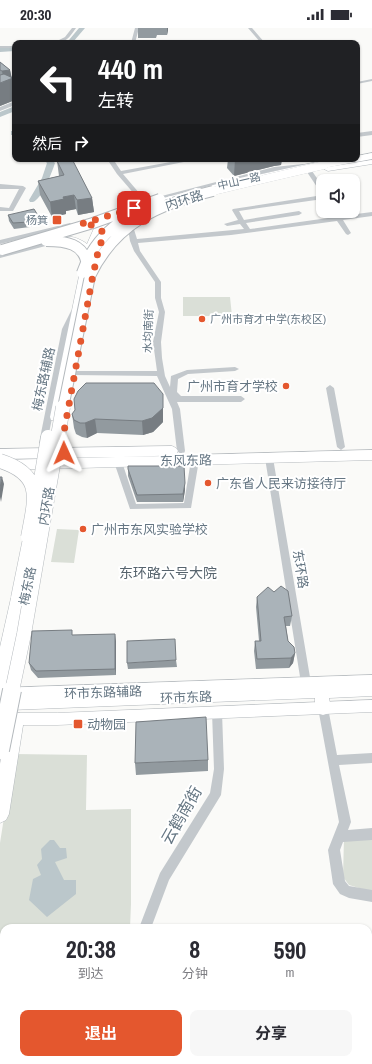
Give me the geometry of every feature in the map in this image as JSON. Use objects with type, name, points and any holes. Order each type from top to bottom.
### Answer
[{"type":"highway","name":"内环路","points":[[360,156],[372,154]]},
{"type":"highway","name":"内环路","points":[[0,814],[5,702],[18,598],[35,517],[43,461],[66,347],[81,276],[90,253],[109,230],[143,209],[176,196],[236,180],[319,162]]},
{"type":"highway","name":"内环路","points":[[0,750],[24,634],[79,309],[92,272],[100,255],[109,244],[135,221],[177,200],[335,162]]},
{"type":"highway","points":[[0,250],[93,223],[173,194],[236,180]]},
{"type":"highway","points":[[0,250],[70,236],[177,200]]},
{"type":"highway","points":[[0,250],[34,242],[48,241],[65,242],[78,247],[84,253],[87,262],[79,309]]},
{"type":"highway","points":[[32,624],[55,484],[61,420]]},
{"type":"highway","name":"东风东路","points":[[0,465],[45,460],[64,453],[372,446]]},
{"type":"highway","name":"东风东路","points":[[0,454],[45,460],[118,462],[372,456]]},
{"type":"highway","points":[[0,461],[23,471],[30,478],[34,488],[34,499],[18,598]]},
{"type":"highway","name":"环市东路","points":[[5,702],[372,689]]},
{"type":"highway","name":"环市东路","points":[[0,711],[322,704],[372,698]]},
{"type":"main road","name":"中山一路","points":[[0,250],[81,224],[131,215],[154,208],[310,172],[372,161]]},
{"type":"main road","name":"中山一路","points":[[131,215],[160,201],[217,186],[324,162]]},
{"type":"main road","points":[[0,250],[96,227],[160,201]]},
{"type":"main road","points":[[99,247],[131,215]]},
{"type":"main road","points":[[96,227],[117,218]]},
{"type":"main road","points":[[64,453],[57,444],[56,438],[78,332],[87,267],[104,236],[104,233],[96,227],[81,224]]},
{"type":"main road","name":"梅东路","points":[[5,702],[45,460],[79,309],[88,252],[96,227]]},
{"type":"main road","points":[[46,240],[65,239],[76,241],[84,245],[88,252]]},
{"type":"main road","name":"环市东路辅路","points":[[5,702],[306,683],[372,681]]},
{"type":"main road","name":"环市东路辅路","points":[[5,702],[217,712],[322,704],[372,706]]},
{"type":"street","points":[[62,40],[71,34],[74,28]]},
{"type":"street","points":[[134,40],[137,28]]},
{"type":"street","points":[[250,28],[254,35],[260,40]]},
{"type":"street","points":[[0,47],[12,47]]},
{"type":"street","points":[[360,82],[372,80]]},
{"type":"street","points":[[0,109],[12,104]]},
{"type":"street","points":[[360,135],[372,134]]},
{"type":"street","points":[[112,162],[119,173],[144,202]]},
{"type":"street","points":[[119,173],[180,162]]},
{"type":"street","points":[[131,215],[144,202],[197,187],[280,167],[303,166]]},
{"type":"street","points":[[310,172],[316,181]]},
{"type":"street","points":[[197,187],[217,186]]},
{"type":"street","points":[[0,187],[23,188],[11,210],[0,209]]},
{"type":"street","points":[[248,231],[235,210],[316,198]]},
{"type":"street","points":[[227,224],[298,213]]},
{"type":"street","points":[[133,241],[248,231],[372,214]]},
{"type":"street","name":"水均南街","points":[[131,215],[133,241],[143,261],[158,282],[158,298],[162,312],[157,342],[161,374],[175,399]]},
{"type":"street","points":[[340,219],[348,233]]},
{"type":"street","points":[[0,250],[76,241]]},
{"type":"street","points":[[64,453],[63,437],[74,373],[78,332]]},
{"type":"street","points":[[181,451],[178,418],[173,393],[174,378],[187,372],[235,369]]},
{"type":"street","points":[[74,373],[161,374]]},
{"type":"street","points":[[330,388],[341,447]]},
{"type":"street","points":[[175,399],[241,399]]},
{"type":"street","name":"东环路","points":[[269,458],[306,683]]},
{"type":"street","points":[[0,655],[45,460]]},
{"type":"street","points":[[118,462],[133,507],[188,506],[195,460]]},
{"type":"street","points":[[5,702],[32,624]]},
{"type":"street","points":[[322,704],[345,822],[334,850],[339,884],[344,890],[349,892],[372,896]]},
{"type":"street","name":"云鹤南街","points":[[146,924],[164,877],[215,795],[219,769],[217,712]]},
{"type":"street","points":[[332,760],[372,758]]},
{"type":"street","points":[[340,836],[372,834]]},
{"type":"shaded area","points":[[183,297],[230,297],[232,316],[183,316]]},
{"type":"shaded area","points":[[57,529],[79,530],[74,563],[51,562]]},
{"type":"shaded area","points":[[14,754],[87,755],[86,810],[131,809],[130,924],[0,924],[0,843]]},
{"type":"shaded area","points":[[372,835],[372,892],[349,885],[343,877],[344,838]]},
{"type":"shaded area","points":[[50,840],[54,840],[60,848],[66,848],[67,858],[55,862],[64,880],[76,880],[76,894],[47,917],[29,900],[33,879],[41,875],[37,865],[42,859],[41,849]]},
{"type":"building","points":[[0,62],[10,70],[0,70]]},
{"type":"building","points":[[4,74],[12,78],[0,83],[0,75]]},
{"type":"building","points":[[58,162],[74,162],[92,198],[77,200],[74,195],[50,202],[38,181],[64,175]]},
{"type":"building","points":[[34,209],[39,217],[29,222],[13,223],[8,215]]},
{"type":"building","points":[[86,383],[154,383],[163,394],[163,408],[152,418],[142,421],[95,419],[85,423],[80,423],[74,420],[72,414],[75,410],[74,399],[78,391]]},
{"type":"building","points":[[128,466],[184,466],[185,483],[183,494],[137,495]]},
{"type":"building","points":[[0,477],[2,477],[0,488]]},
{"type":"building","points":[[281,586],[288,591],[292,616],[284,617],[288,641],[294,647],[295,653],[291,658],[257,659],[255,641],[261,641],[257,597],[268,587],[274,592]]},
{"type":"building","points":[[72,630],[72,635],[115,634],[115,669],[36,671],[29,663],[32,631]]},
{"type":"building","points":[[175,639],[176,660],[127,663],[127,641]]},
{"type":"building","points":[[206,717],[208,760],[135,763],[136,722]]},
{"type":"waterway","points":[[72,40],[82,28]]},
{"type":"waterway","points":[[0,50],[12,49]]},
{"type":"waterway","points":[[0,71],[12,80]]},
{"type":"waterway","points":[[0,115],[12,109]]},
{"type":"waterway","points":[[33,200],[46,178],[51,163],[50,162]]},
{"type":"place","name":"杨箕","points":[[57,220]]},
{"type":"place","name":"广州市育才中学(东校区)","points":[[202,319]]},
{"type":"place","name":"广州市育才学校","points":[[286,386]]},
{"type":"place","name":"广东省人民来访接待厅","points":[[208,483]]},
{"type":"place","name":"广州市东风实验学校","points":[[83,529]]},
{"type":"place","name":"动物园","points":[[78,724]]},
{"type":"district","name":"东环路六号大院","points":[[168,573]]},
{"type":"route","points":[[64,453],[63,437],[86,305],[99,247],[104,239],[104,233],[92,224],[81,224],[134,208]]}]
